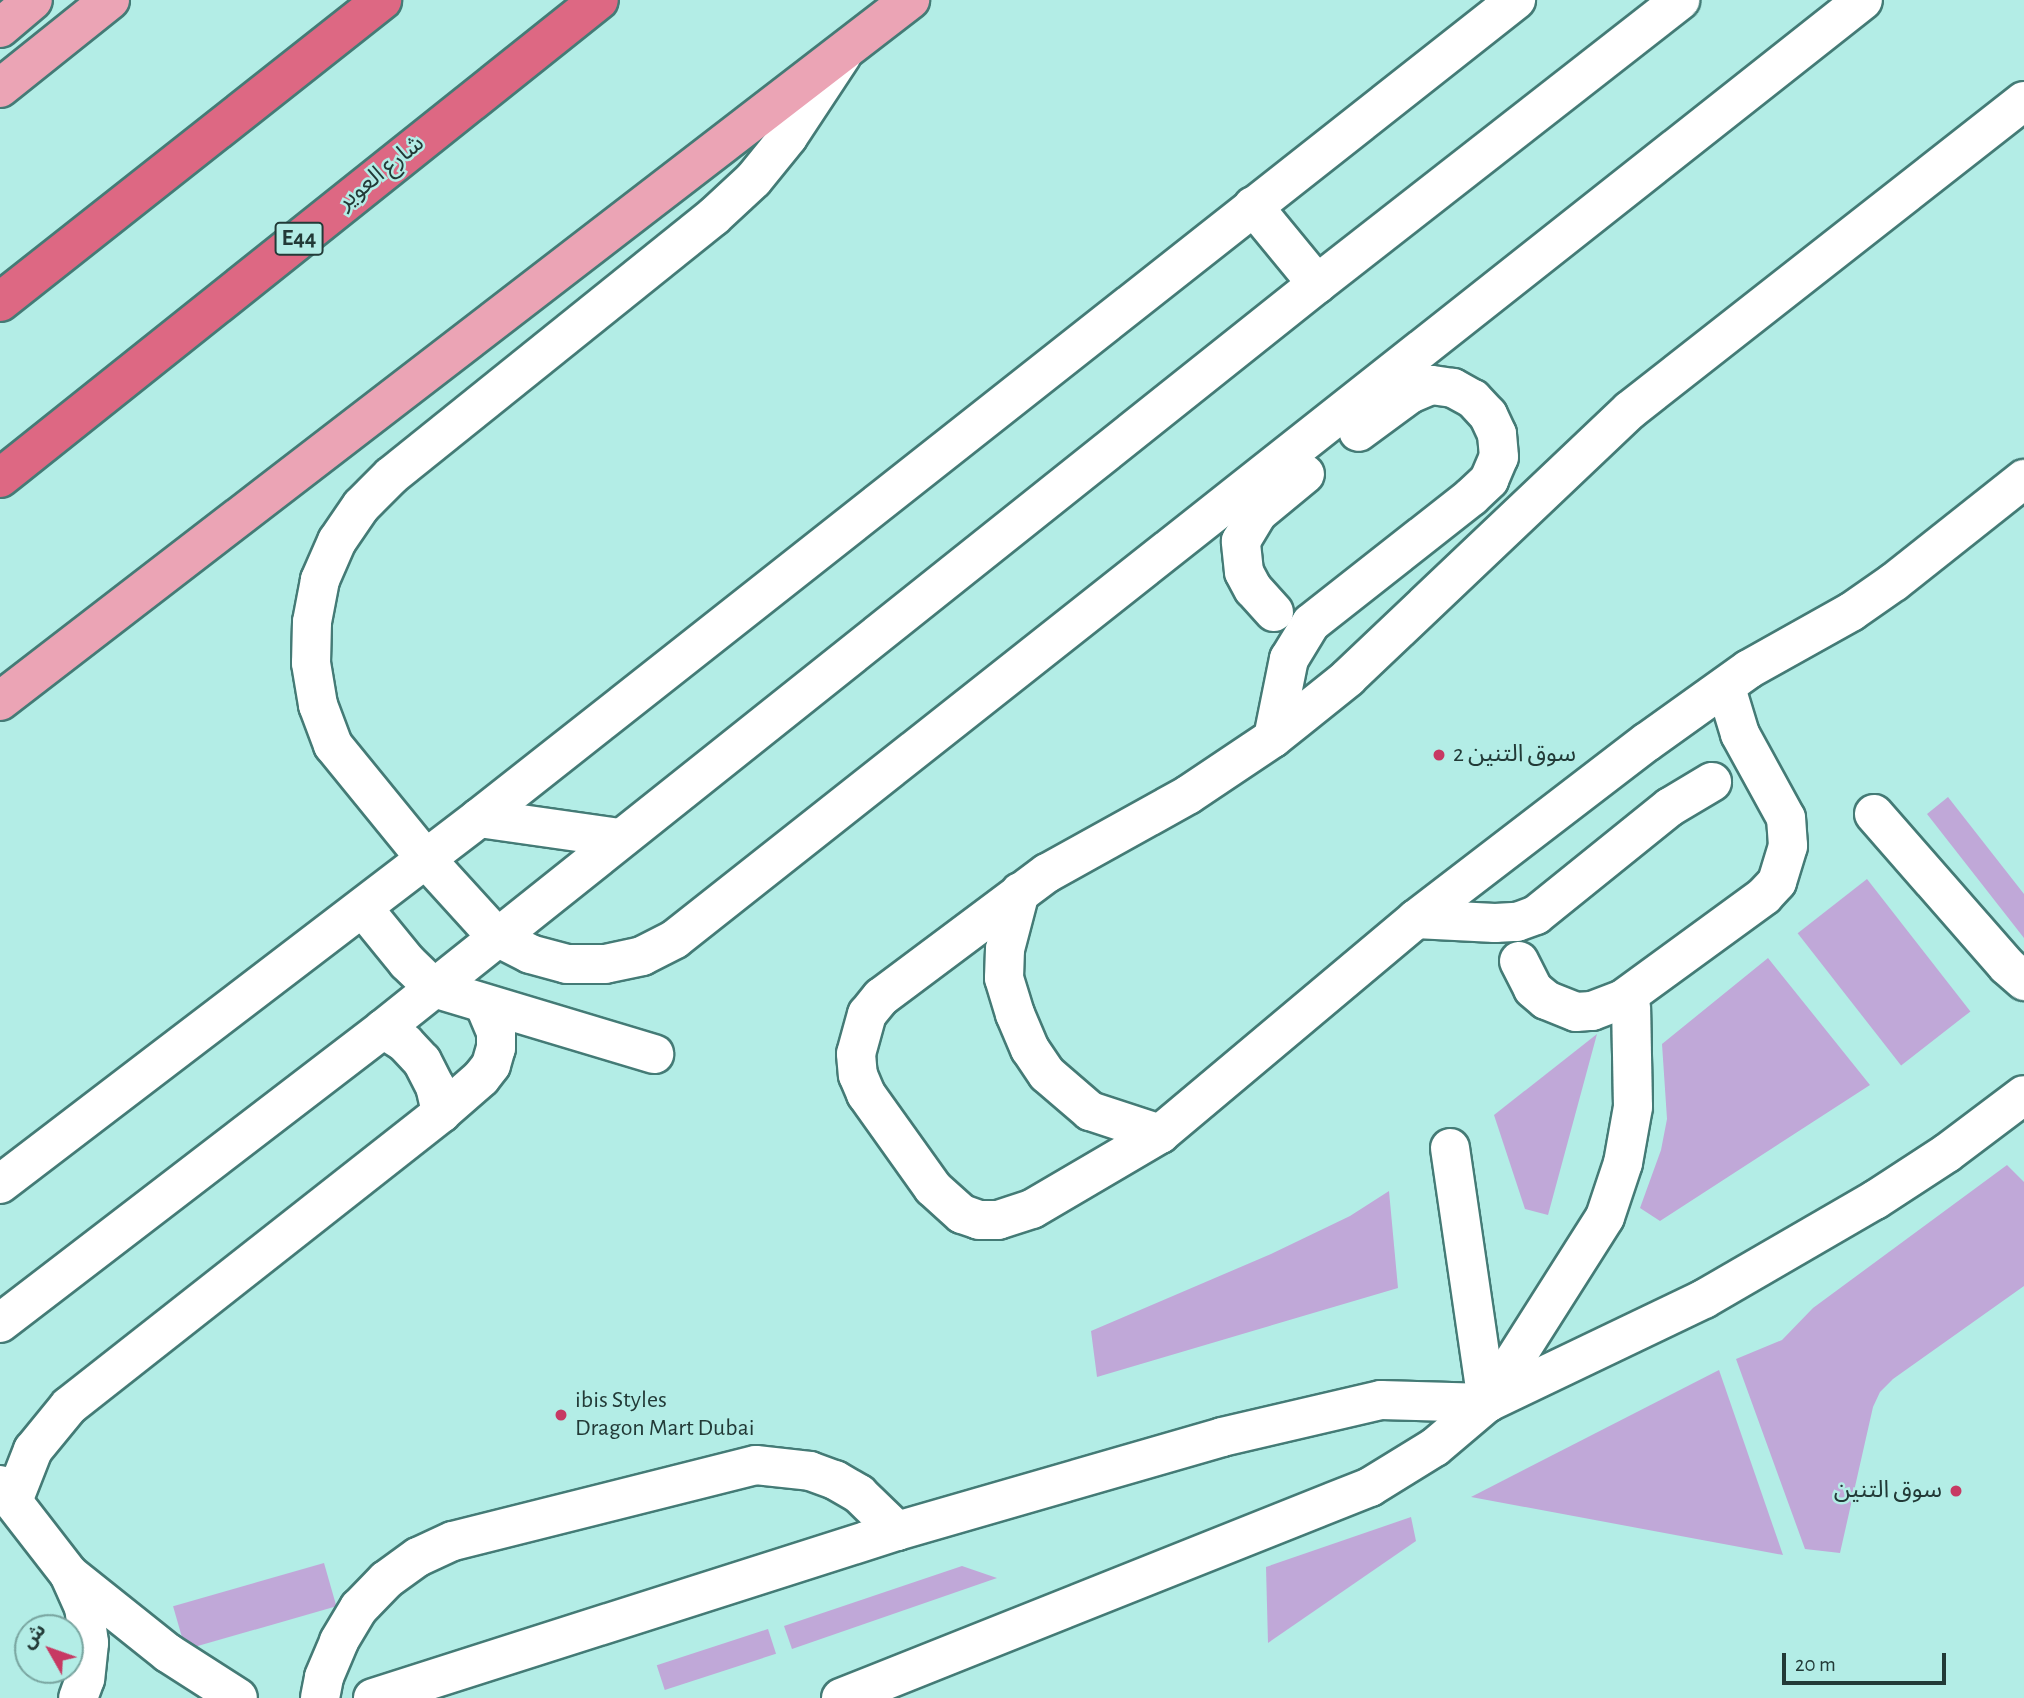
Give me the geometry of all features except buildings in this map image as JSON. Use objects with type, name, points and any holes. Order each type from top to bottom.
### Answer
[{"type":"highway","points":[[0,302],[382,0]]},
{"type":"highway","name":"شارع العوير","points":[[0,478],[599,0]]},
{"type":"main road","points":[[0,28],[33,0]]},
{"type":"main road","points":[[0,88],[110,0]]},
{"type":"main road","points":[[0,701],[910,0]]},
{"type":"street","points":[[0,1184],[479,818],[1516,0]]},
{"type":"street","points":[[0,1324],[383,1029],[1317,284],[1681,0]]},
{"type":"street","points":[[845,51],[788,137],[753,180],[713,217],[391,477],[361,506],[337,541],[320,580],[312,622],[311,663],[318,705],[333,745],[425,858],[497,937],[530,954],[567,964],[593,964],[642,956],[675,939],[1863,0]]},
{"type":"street","points":[[2024,101],[1630,410],[1348,678],[1273,738],[1188,795],[1048,873],[881,998],[867,1014],[856,1054],[858,1074],[866,1094],[933,1188],[962,1214],[979,1220],[1015,1217],[1032,1209],[1160,1134],[1416,919],[1647,742],[1749,669],[1851,612],[2024,479]]},
{"type":"street","points":[[1254,206],[1317,284]]},
{"type":"street","points":[[1273,738],[1289,659],[1311,622],[1489,480],[1499,457],[1497,434],[1488,415],[1473,398],[1453,388],[1431,386],[1410,394],[1258,513],[1241,541],[1240,556],[1252,589],[1274,612]]},
{"type":"street","points":[[1518,961],[1533,989],[1561,1008],[1576,1012],[1608,1006],[1764,896],[1777,882],[1788,846],[1786,818],[1740,734],[1726,688]]},
{"type":"street","points":[[1416,919],[1506,923],[1536,915],[1670,807],[1712,782]]},
{"type":"street","points":[[1874,814],[2007,966],[2024,981]]},
{"type":"street","points":[[479,818],[620,838]]},
{"type":"street","points":[[1020,892],[1005,949],[1004,978],[1014,1014],[1030,1049],[1047,1074],[1090,1111],[1160,1134]]},
{"type":"street","points":[[363,908],[407,962],[434,988],[654,1054]]},
{"type":"street","points":[[238,1698],[168,1653],[69,1574],[4,1494],[33,1450],[69,1406],[441,1113],[481,1078],[491,1065],[496,1032],[484,1004]]},
{"type":"street","points":[[1487,1403],[1605,1217],[1623,1163],[1633,1107],[1631,1007]]},
{"type":"street","points":[[383,1029],[405,1043],[422,1061],[435,1086],[441,1113]]},
{"type":"street","points":[[841,1698],[1370,1486],[1435,1447],[1487,1403],[1704,1299],[1875,1200],[1947,1153],[2024,1096]]},
{"type":"street","points":[[1450,1148],[1487,1403]]},
{"type":"street","points":[[373,1698],[897,1531],[1222,1437],[1340,1407],[1381,1400],[1487,1403]]},
{"type":"street","points":[[320,1698],[324,1677],[338,1641],[359,1608],[386,1580],[418,1557],[453,1541],[757,1465],[810,1471],[835,1480],[859,1493],[897,1531]]},
{"type":"street","points":[[69,1574],[84,1607],[89,1643],[85,1679],[78,1698]]},
{"type":"shaded area","points":[[1948,797],[2024,894],[2024,938],[1927,814]]},
{"type":"shaded area","points":[[1867,879],[1970,1011],[1901,1066],[1798,933]]},
{"type":"shaded area","points":[[1768,958],[1870,1085],[1660,1221],[1640,1208],[1661,1150],[1667,1119],[1662,1044]]},
{"type":"shaded area","points":[[1597,1034],[1548,1215],[1525,1209],[1494,1115]]},
{"type":"shaded area","points":[[2007,1165],[2024,1182],[2024,1286],[1893,1379],[1880,1392],[1873,1407],[1840,1553],[1805,1549],[1736,1359],[1782,1340],[1813,1308]]},
{"type":"shaded area","points":[[1389,1191],[1398,1288],[1097,1377],[1091,1331],[1271,1254],[1350,1216]]},
{"type":"shaded area","points":[[1719,1370],[1783,1555],[1471,1497]]},
{"type":"shaded area","points":[[1411,1517],[1416,1541],[1268,1643],[1266,1567]]},
{"type":"shaded area","points":[[324,1563],[336,1606],[185,1650],[173,1606]]},
{"type":"shaded area","points":[[962,1566],[997,1578],[792,1649],[784,1626]]},
{"type":"shaded area","points":[[768,1629],[776,1654],[665,1690],[657,1665]]},
{"type":"place","name":"سوق التنين 2","points":[[1439,755]]},
{"type":"place","name":"ibis Styles Dragon Mart Dubai","points":[[561,1415]]},
{"type":"place","name":"سوق التنين","points":[[1956,1491]]}]
